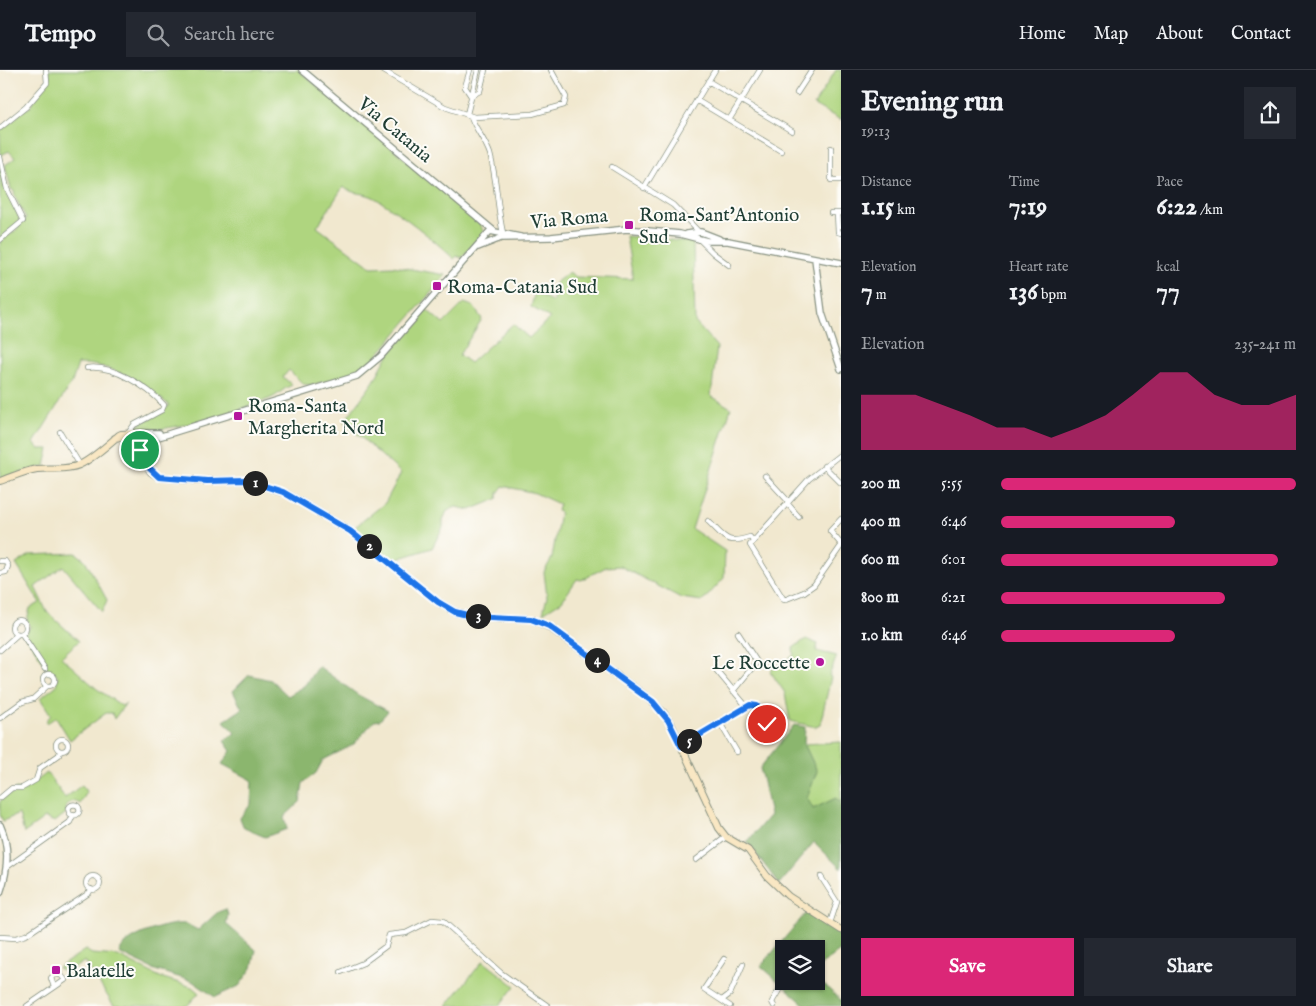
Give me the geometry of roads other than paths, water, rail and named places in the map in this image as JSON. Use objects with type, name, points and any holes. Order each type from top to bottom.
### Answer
[{"type":"main road","points":[[0,481],[26,471],[62,469],[80,465],[115,438],[128,432],[142,442],[140,453],[143,462],[155,475],[174,479],[246,480],[283,492],[350,531],[438,602],[455,612],[471,616],[531,619],[549,626],[653,702],[668,720],[719,828],[726,837],[748,850],[767,876],[788,896],[841,930]]},
{"type":"main road","points":[[115,438],[124,435],[136,437]]},
{"type":"main road","points":[[136,437],[143,462]]},
{"type":"street","points":[[0,128],[26,107],[47,83],[46,70]]},
{"type":"street","name":"Via Catania","points":[[302,70],[471,210],[491,235]]},
{"type":"street","points":[[382,70],[444,107],[469,115],[520,115],[560,107],[565,103],[566,97],[551,70]]},
{"type":"street","points":[[470,70],[465,88],[471,96]]},
{"type":"street","points":[[478,70],[471,96],[469,115],[483,136],[491,159],[503,233]]},
{"type":"street","points":[[471,96],[480,91],[485,70]]},
{"type":"street","points":[[644,188],[715,70]]},
{"type":"street","points":[[729,120],[760,70]]},
{"type":"street","points":[[797,93],[812,70]]},
{"type":"street","points":[[708,81],[792,131]]},
{"type":"street","points":[[696,100],[781,151]]},
{"type":"street","points":[[831,148],[832,180],[841,180]]},
{"type":"street","points":[[0,157],[7,189],[23,221],[0,240]]},
{"type":"street","points":[[612,167],[673,205],[713,253],[729,265]]},
{"type":"street","points":[[836,213],[838,232],[841,233]]},
{"type":"street","name":"Via Roma","points":[[520,237],[551,237],[627,229],[699,236],[815,259]]},
{"type":"street","points":[[142,442],[357,376],[381,356],[465,258],[491,235],[503,233],[520,237]]},
{"type":"street","points":[[491,235],[520,237]]},
{"type":"street","points":[[710,239],[713,253]]},
{"type":"street","points":[[839,264],[815,259],[822,313],[841,369]]},
{"type":"street","points":[[87,368],[95,368],[127,377],[144,386],[164,405],[162,410],[134,425],[128,432]]},
{"type":"street","points":[[136,437],[174,431]]},
{"type":"street","points":[[60,432],[80,465]]},
{"type":"street","points":[[841,454],[808,479],[750,545],[784,600],[804,592],[814,585],[841,545],[830,531],[841,519]]},
{"type":"street","points":[[824,466],[841,483]]},
{"type":"street","points":[[765,476],[799,517]]},
{"type":"street","points":[[708,521],[728,540],[735,542],[750,537],[753,541]]},
{"type":"street","points":[[0,560],[5,561],[8,566],[6,572],[0,573]]},
{"type":"street","points":[[734,691],[757,662],[738,633]]},
{"type":"street","points":[[0,650],[20,634],[45,669]]},
{"type":"street","points":[[717,671],[747,707]]},
{"type":"street","points":[[0,718],[22,702],[34,699],[47,686]]},
{"type":"street","points":[[681,746],[747,707],[755,705],[767,724]]},
{"type":"street","points":[[720,723],[737,752]]},
{"type":"street","points":[[0,798],[12,788],[22,788],[36,780],[40,768],[59,755],[60,751]]},
{"type":"street","points":[[7,867],[70,822],[73,815]]},
{"type":"street","points":[[0,825],[6,844],[7,867],[0,893]]},
{"type":"street","points":[[696,860],[726,837]]},
{"type":"street","points":[[821,877],[837,902],[830,923]]},
{"type":"street","points":[[0,937],[16,938],[26,935],[88,893],[91,889]]},
{"type":"street","points":[[341,972],[363,963],[386,946],[389,935],[406,933],[437,920],[444,921],[501,973],[548,1006]]},
{"type":"street","points":[[724,959],[704,989],[730,1006]]},
{"type":"street","points":[[722,1000],[730,994],[743,964]]},
{"type":"street","points":[[27,1006],[65,980],[58,974],[53,976],[51,981],[54,987]]},
{"type":"street","points":[[774,1006],[772,1002],[779,990]]},
{"type":"place","name":"Roma-Sant'Antonio Sud","points":[[629,225]]},
{"type":"place","name":"Roma-Catania Sud","points":[[437,286]]},
{"type":"place","name":"Roma-Santa Margherita Nord","points":[[238,416]]},
{"type":"place","name":"Le Roccette","points":[[820,662]]},
{"type":"place","name":"Balatelle","points":[[56,970]]}]
